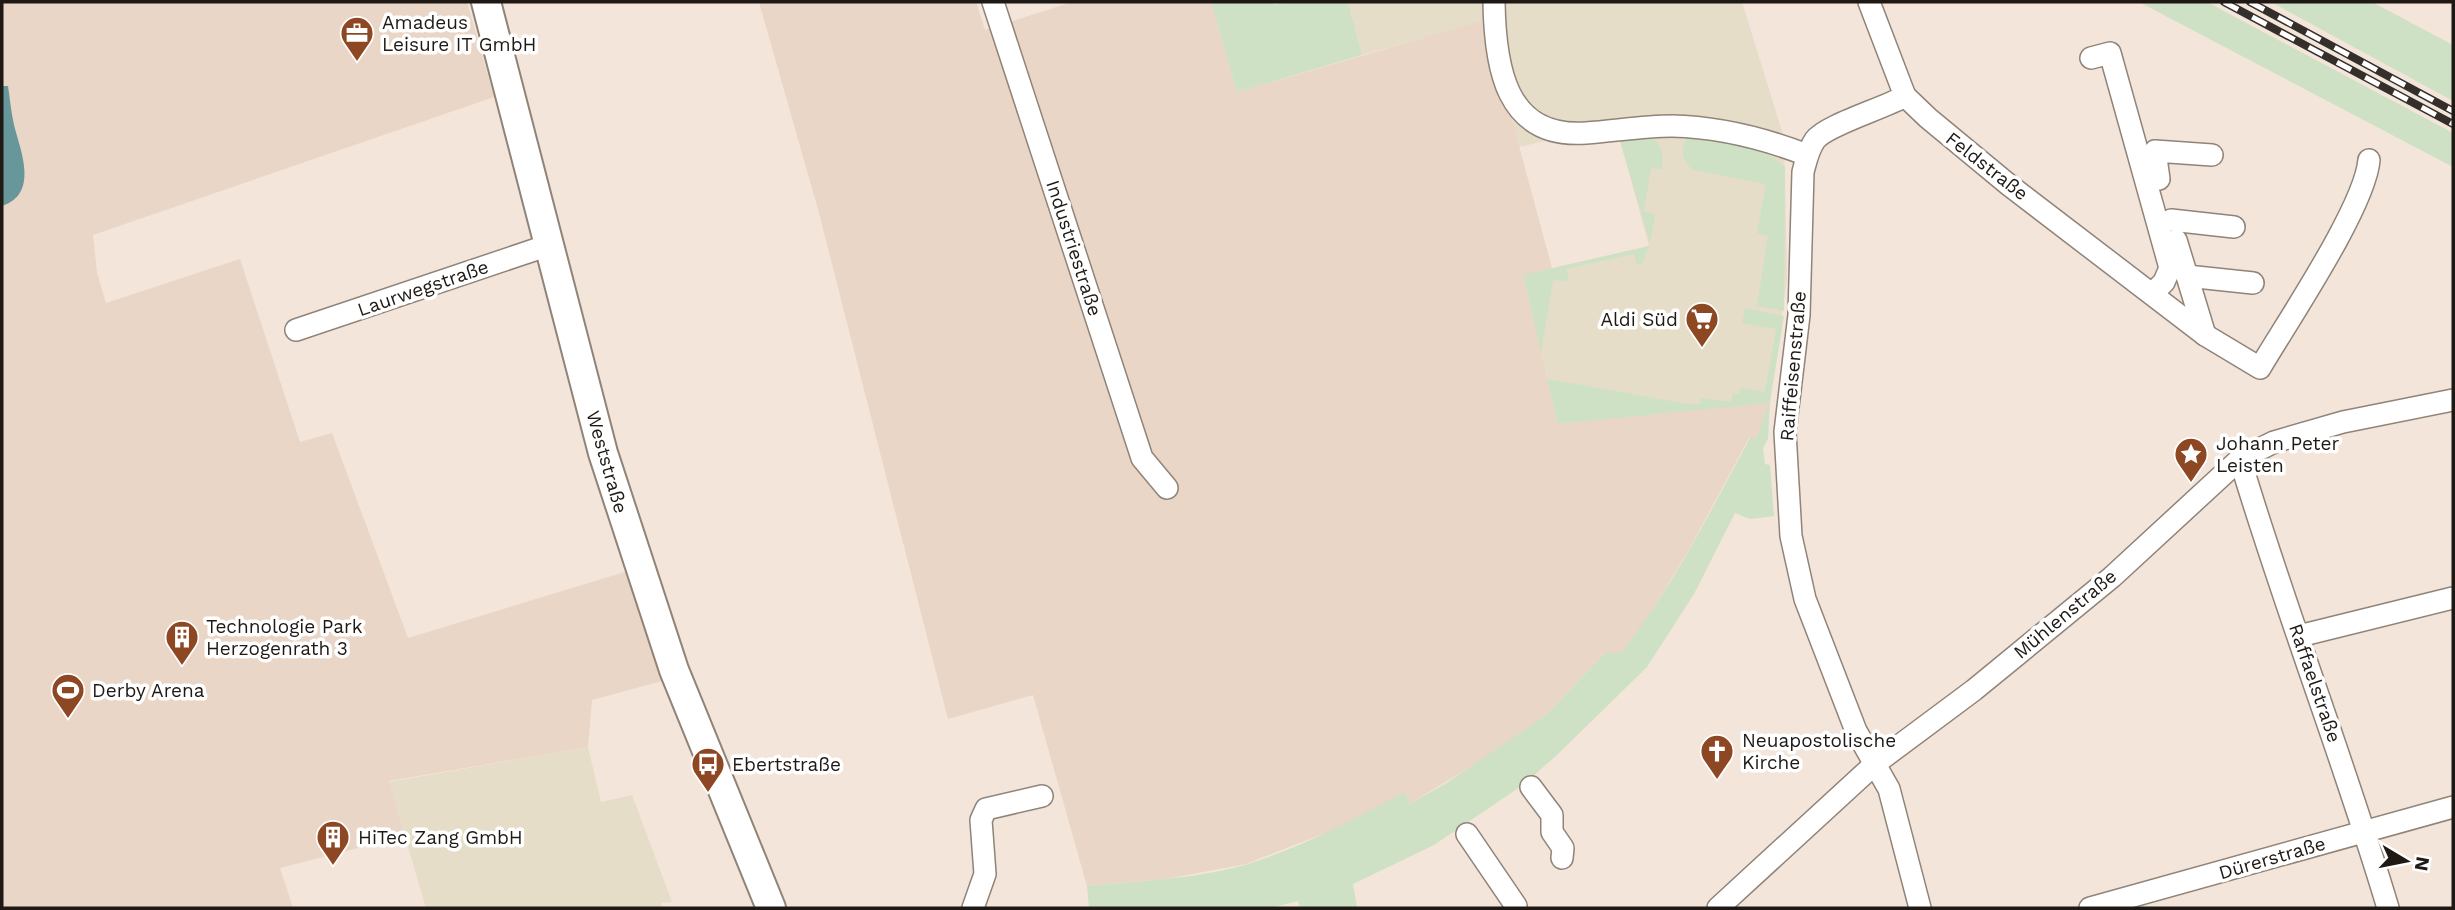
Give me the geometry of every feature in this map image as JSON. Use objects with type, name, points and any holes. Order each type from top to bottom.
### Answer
[{"type":"main road","name":"Weststraße","points":[[486,2],[603,453],[652,608],[771,908]]},
{"type":"street","name":"Industriestraße","points":[[993,2],[1142,458],[1167,488]]},
{"type":"street","points":[[1494,2],[1496,37],[1510,97],[1524,116],[1541,128],[1561,133],[1644,126],[1713,128],[1807,155],[1816,138],[1828,130],[1880,110],[1905,96]]},
{"type":"street","name":"Feldstraße","points":[[1869,2],[1905,96],[2009,185],[2205,335],[2260,368],[2335,240],[2368,176],[2369,160]]},
{"type":"street","points":[[2091,58],[2110,53],[2151,195],[2170,268],[2164,282],[2153,293]]},
{"type":"street","points":[[2205,335],[2154,161],[2155,151],[2212,155]]},
{"type":"street","name":"Raiffeisenstraße","points":[[1807,155],[1803,172],[1799,315],[1785,419],[1791,536],[1805,599],[1856,731],[1889,789],[1920,908]]},
{"type":"street","points":[[2171,220],[2234,227]]},
{"type":"street","name":"Laurwegstraße","points":[[296,330],[549,245]]},
{"type":"street","points":[[2187,276],[2253,283]]},
{"type":"street","name":"Mühlenstraße","points":[[1718,908],[1876,763],[1975,690],[2112,577],[2240,459],[2274,442],[2343,422],[2453,400]]},
{"type":"street","name":"Raffaelstraße","points":[[2240,459],[2365,831],[2388,908]]},
{"type":"street","points":[[2299,636],[2453,598]]},
{"type":"street","points":[[1531,787],[1552,815],[1552,832],[1563,848],[1562,858]]},
{"type":"street","points":[[973,908],[985,874],[981,820],[986,809],[1042,796]]},
{"type":"street","name":"Dürerstraße","points":[[2090,908],[2453,807]]},
{"type":"street","points":[[1467,834],[1516,906]]},
{"type":"shaded area","points":[[2,2],[467,2],[494,97],[93,235],[97,273],[106,303],[240,259],[300,442],[332,433],[408,638],[628,571],[666,680],[592,700],[588,747],[389,781],[405,836],[280,868],[293,908],[2,908]]},
{"type":"shaded area","points":[[759,2],[976,2],[985,30],[1072,2],[1211,2],[1237,92],[1485,20],[1552,268],[1523,276],[1558,424],[1770,402],[1756,438],[1749,438],[1691,546],[1646,621],[1621,654],[1605,653],[1546,715],[1485,758],[1409,804],[1405,793],[1333,830],[1246,864],[1166,879],[1087,886],[1033,695],[948,719],[819,213]]},
{"type":"shaded area","points":[[1348,2],[1742,2],[1784,138],[1787,278],[1770,402],[1558,424],[1523,275],[1649,246],[1616,125],[1518,147],[1485,21],[1362,55]]},
{"type":"shaded area","points":[[588,747],[601,802],[632,795],[672,902],[662,903],[662,908],[426,908],[389,782]]},
{"type":"green space","points":[[1211,2],[1273,2],[1274,5],[1284,2],[1348,2],[1362,55],[1237,92]]},
{"type":"green space","points":[[2139,2],[2207,2],[2453,133],[2453,167]]},
{"type":"green space","points":[[2271,2],[2372,2],[2453,45],[2453,101]]},
{"type":"green space","points":[[1690,135],[1752,148],[1785,167],[1784,311],[1757,306],[1768,236],[1757,233],[1766,184],[1693,170],[1683,153],[1684,144]]},
{"type":"green space","points":[[1651,137],[1660,147],[1662,169],[1651,168],[1644,211],[1655,214],[1650,243],[1620,141],[1622,138]]},
{"type":"green space","points":[[1649,246],[1642,264],[1637,265],[1634,254],[1566,269],[1569,281],[1553,280],[1541,353],[1523,275]]},
{"type":"green space","points":[[1745,308],[1784,316],[1770,402],[1768,439],[1763,448],[1765,464],[1770,465],[1774,516],[1750,519],[1735,513],[1694,594],[1647,667],[1557,755],[1523,785],[1434,845],[1353,884],[1357,908],[1300,908],[1298,901],[1270,908],[1089,908],[1087,886],[1168,879],[1229,869],[1308,841],[1405,792],[1409,804],[1445,784],[1546,715],[1605,653],[1621,653],[1674,575],[1750,438],[1756,438],[1769,403],[1558,424],[1547,379],[1688,404],[1700,404],[1701,398],[1731,402],[1733,393],[1739,394],[1740,388],[1765,392],[1776,329],[1742,323]]},
{"type":"water","points":[[2,86],[8,86],[23,159],[24,182],[13,200],[2,206]]},
{"type":"railway","points":[[2224,2],[2453,124]]},
{"type":"railway","points":[[2250,2],[2453,111]]},
{"type":"place","name":"Amadeus Leisure IT GmbH","points":[[357,63]]},
{"type":"place","name":"Aldi Süd","points":[[1702,349]]},
{"type":"place","name":"Johann Peter Leisten","points":[[2191,484]]},
{"type":"place","name":"Technologie Park Herzogenrath 3","points":[[182,667]]},
{"type":"place","name":"Derby Arena","points":[[68,720]]},
{"type":"place","name":"Neuapostolische Kirche","points":[[1717,781]]},
{"type":"place","name":"Ebertstraße","points":[[708,794]]},
{"type":"place","name":"HiTec Zang GmbH","points":[[333,867]]}]
